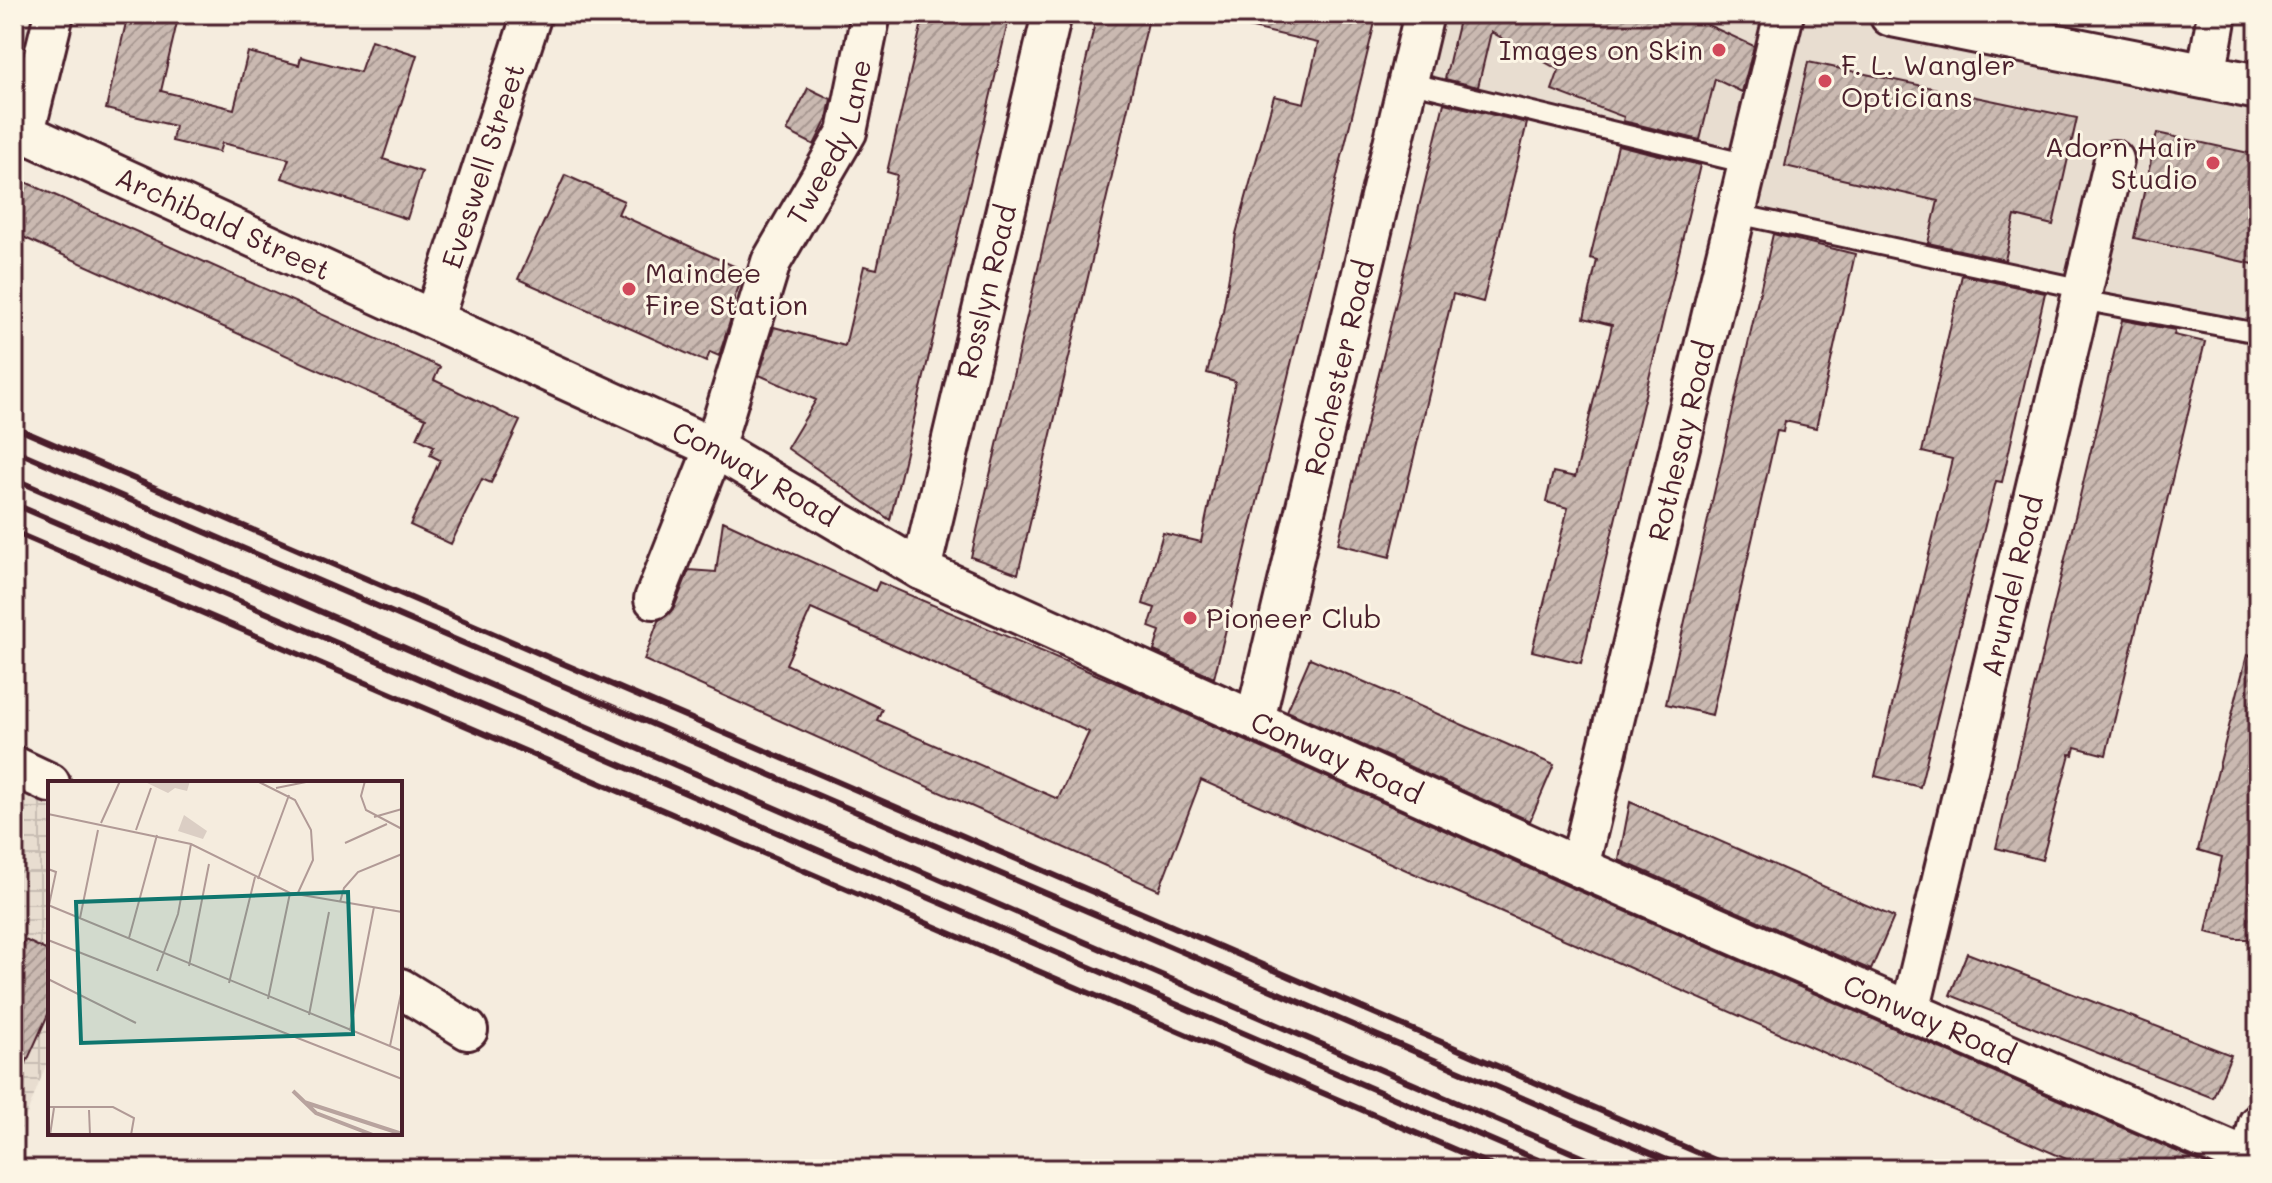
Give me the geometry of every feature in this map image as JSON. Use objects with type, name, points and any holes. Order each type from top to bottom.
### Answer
[{"type":"main road","points":[[1892,14],[2258,87]]},
{"type":"street","points":[[20,130],[54,14]]},
{"type":"street","name":"Eveswell Street","points":[[434,318],[532,14]]},
{"type":"street","name":"Tweedy Lane","points":[[654,599],[714,448],[771,262],[847,132],[871,14]]},
{"type":"street","name":"Rosslyn Road","points":[[921,570],[1052,14]]},
{"type":"street","name":"Rothesay Road","points":[[1579,867],[1784,14]]},
{"type":"street","points":[[2206,77],[2217,14]]},
{"type":"street","name":"Rochester Road","points":[[1255,720],[1422,15]]},
{"type":"street","name":"Archibald Street","points":[[20,130],[434,318]]},
{"type":"street","name":"Arundel Road","points":[[1910,1012],[2114,160]]},
{"type":"street","name":"Conway Road","points":[[434,318],[714,448],[921,570],[1579,867],[1910,1012],[2255,1149]]},
{"type":"street","points":[[14,766],[48,782]]},
{"type":"street","points":[[402,989],[468,1030]]},
{"type":"lane","points":[[1408,82],[1748,164]]},
{"type":"lane","points":[[1737,214],[2258,333]]},
{"type":"shaded area","points":[[1420,14],[1892,14],[2258,87],[2258,333],[2081,300],[2083,289],[1737,214],[1748,164],[1408,82]]},
{"type":"shaded area","points":[[14,766],[48,782],[48,1060],[14,1147]]},
{"type":"building","points":[[128,14],[179,14],[161,91],[234,109],[248,52],[299,65],[301,57],[360,72],[371,40],[417,55],[383,159],[422,172],[407,219],[282,178],[289,159],[222,143],[219,152],[172,141],[175,126],[106,109]]},
{"type":"building","points":[[924,14],[1010,14],[890,520],[787,448],[816,400],[759,375],[774,327],[845,346],[864,266],[877,269],[897,175],[887,172]]},
{"type":"building","points":[[1097,14],[1150,14],[1018,574],[971,557]]},
{"type":"building","points":[[1249,14],[1377,14],[1214,678],[1154,651],[1160,631],[1149,627],[1155,608],[1143,604],[1163,533],[1201,542],[1235,381],[1207,373],[1223,311],[1236,234],[1274,96],[1304,103],[1318,43],[1248,27]]},
{"type":"building","points":[[1458,14],[1684,14],[1754,46],[1742,92],[1715,79],[1700,140],[1623,121],[1624,117],[1552,90],[1559,70],[1491,32],[1478,87],[1445,79]]},
{"type":"building","points":[[1808,62],[2077,118],[2053,225],[2015,216],[2005,260],[1928,243],[1938,201],[1785,166]]},
{"type":"building","points":[[808,88],[831,99],[827,119],[814,145],[787,131]]},
{"type":"building","points":[[1444,103],[1527,123],[1483,302],[1453,294],[1390,557],[1338,544]]},
{"type":"building","points":[[2157,133],[2258,155],[2258,265],[2134,238]]},
{"type":"building","points":[[1618,145],[1700,165],[1581,663],[1532,651],[1568,508],[1546,502],[1553,472],[1575,477],[1612,325],[1584,318],[1597,260],[1590,258]]},
{"type":"building","points":[[565,175],[624,201],[618,214],[745,271],[728,314],[732,315],[719,356],[710,352],[706,362],[518,279]]},
{"type":"building","points":[[14,177],[440,367],[434,380],[520,421],[491,483],[482,479],[451,544],[410,525],[440,460],[430,455],[434,446],[417,438],[426,418],[14,233]]},
{"type":"building","points":[[1773,234],[1855,254],[1816,428],[1785,421],[1783,432],[1777,431],[1712,715],[1666,704]]},
{"type":"building","points":[[1962,275],[2045,293],[2002,482],[1996,481],[1920,787],[1875,776],[1952,459],[1922,452]]},
{"type":"building","points":[[2122,320],[2175,330],[2174,335],[2205,342],[2106,755],[2075,747],[2073,755],[2070,754],[2042,860],[1996,848]]},
{"type":"building","points":[[723,521],[875,591],[879,582],[1142,694],[1570,887],[2217,1169],[2089,1169],[1201,780],[1159,890],[644,660],[658,621],[674,608],[689,570],[716,572]],"holes":[[[811,609],[1089,732],[1058,799],[877,720],[882,709],[786,664]]]},
{"type":"building","points":[[2247,655],[2258,657],[2258,902],[2250,939],[2236,939],[2206,932],[2222,857],[2198,850]]},
{"type":"building","points":[[1310,658],[1554,765],[1530,821],[1287,711]]},
{"type":"building","points":[[1630,802],[1894,917],[1871,970],[1619,860]]},
{"type":"building","points":[[25,940],[48,951],[48,1014],[14,1090],[14,965]]},
{"type":"building","points":[[1967,953],[2231,1055],[2213,1098],[1950,995]]},
{"type":"railway","points":[[14,427],[1736,1169]]},
{"type":"railway","points":[[14,450],[1688,1169]]},
{"type":"railway","points":[[14,479],[1610,1169]]},
{"type":"railway","points":[[14,504],[1559,1169]]},
{"type":"railway","points":[[14,532],[1500,1169]]},
{"type":"place","name":"Images on Skin","points":[[1719,50]]},
{"type":"place","name":"F. L. Wangler Opticians","points":[[1825,81]]},
{"type":"place","name":"Adorn Hair Studio","points":[[2213,163]]},
{"type":"place","name":"Maindee Fire Station","points":[[629,289]]},
{"type":"place","name":"Pioneer Club","points":[[1190,618]]}]
